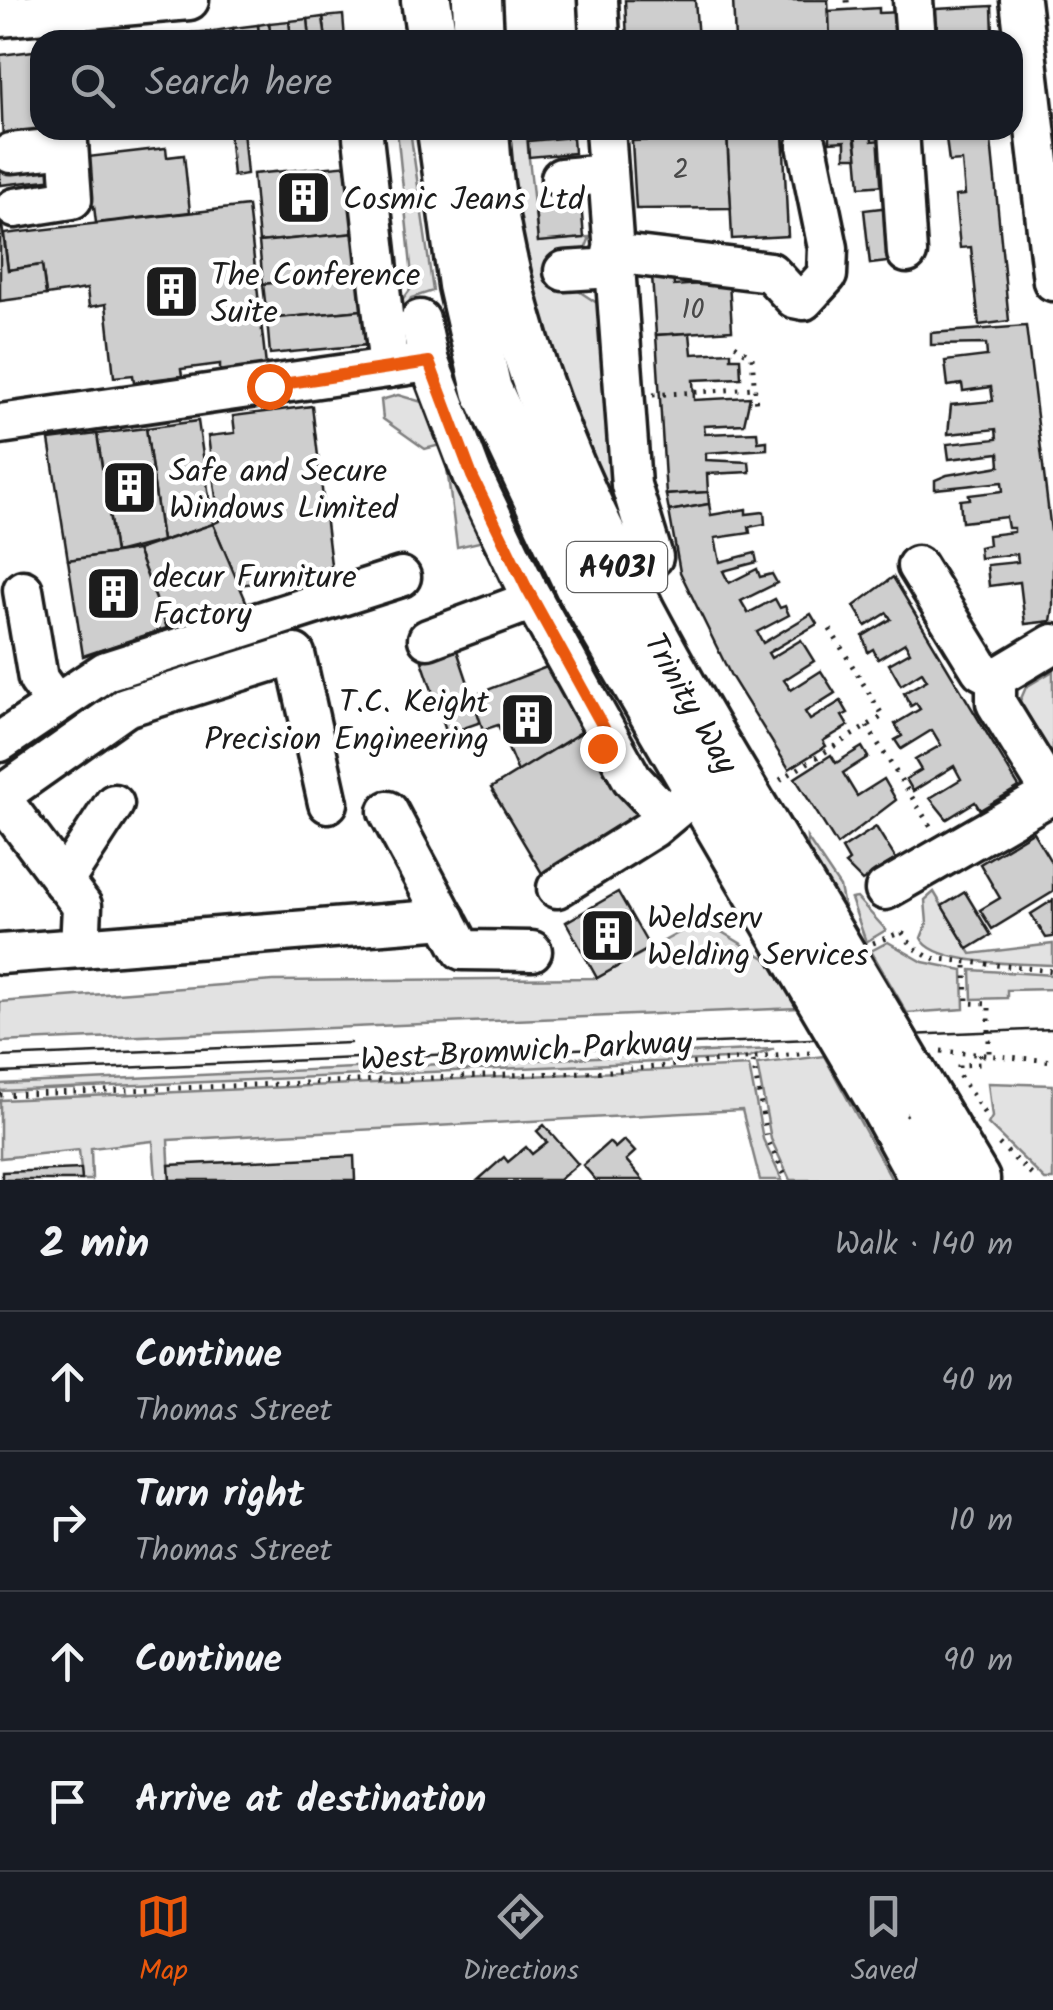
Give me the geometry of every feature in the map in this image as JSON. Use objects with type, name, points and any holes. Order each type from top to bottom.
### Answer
[{"type":"main road","points":[[426,0],[430,30]]},
{"type":"main road","points":[[477,0],[479,30]]},
{"type":"main road","name":"Trinity Way","points":[[443,140],[463,285],[487,390],[682,803],[837,960]]},
{"type":"main road","name":"Trinity Way","points":[[486,140],[503,251],[528,349],[558,438],[626,587],[837,960],[906,1104],[925,1180]]},
{"type":"main road","name":"Trinity Way","points":[[906,1104],[975,1180]]},
{"type":"street","points":[[0,17],[66,15],[189,0]]},
{"type":"street","points":[[913,0],[915,30]]},
{"type":"street","points":[[1020,0],[1048,184],[1053,281]]},
{"type":"street","points":[[363,140],[360,183],[370,301],[389,368]]},
{"type":"street","points":[[899,140],[908,253]]},
{"type":"street","points":[[564,271],[613,260],[758,254],[794,298],[804,300],[827,275],[828,248],[807,145]]},
{"type":"street","points":[[12,153],[65,153],[72,199],[15,208]]},
{"type":"street","points":[[561,178],[614,156],[613,260],[631,486],[653,557]]},
{"type":"street","points":[[420,320],[429,362],[472,476],[570,680],[632,779],[682,803],[582,886]]},
{"type":"street","points":[[0,424],[56,427],[429,362]]},
{"type":"street","points":[[917,566],[981,670],[996,678]]},
{"type":"street","points":[[0,742],[121,655],[292,595],[401,577]]},
{"type":"street","points":[[24,590],[38,679],[56,704]]},
{"type":"street","points":[[428,638],[533,600]]},
{"type":"street","points":[[996,678],[1053,644]]},
{"type":"street","points":[[80,948],[82,906],[0,796],[126,707],[295,654],[328,803]]},
{"type":"street","points":[[885,890],[1052,795],[996,703],[996,678]]},
{"type":"street","points":[[63,882],[114,804]]},
{"type":"street","points":[[388,811],[462,950],[532,951]]},
{"type":"street","points":[[0,954],[446,919]]},
{"type":"path","points":[[847,0],[848,10]]},
{"type":"path","points":[[735,345],[752,357],[756,406]]},
{"type":"path","points":[[644,395],[755,388]]},
{"type":"path","points":[[776,783],[883,716],[828,626]]},
{"type":"path","points":[[868,726],[938,840]]},
{"type":"path","points":[[837,960],[902,932],[913,947],[930,958],[1053,971]]},
{"type":"path","points":[[966,964],[967,1003],[989,1004],[989,1056]]},
{"type":"path","points":[[939,1051],[1053,1060]]},
{"type":"path","name":"West Bromwich Parkway","points":[[0,1095],[611,1072],[813,1053]]},
{"type":"path","points":[[980,1054],[980,1064],[959,1064],[959,1075],[985,1114]]},
{"type":"path","points":[[753,1061],[767,1139],[786,1180]]},
{"type":"shaded area","points":[[398,140],[411,140],[433,291],[411,298],[403,314],[401,302],[413,286]]},
{"type":"shaded area","points":[[505,140],[527,140],[538,242],[590,237],[571,286],[600,305],[620,487],[668,612],[659,617],[566,410],[519,242]]},
{"type":"shaded area","points":[[398,395],[429,404],[438,418],[456,489],[484,541],[457,547],[444,444],[425,449],[383,419],[381,400]]},
{"type":"shaded area","points":[[1053,671],[1053,757],[1020,701],[1026,687]]},
{"type":"shaded area","points":[[807,838],[840,887],[851,941],[808,855]]},
{"type":"shaded area","points":[[934,892],[971,954],[1053,944],[1053,965],[981,961],[943,954],[929,947],[921,938],[927,923],[925,900]]},
{"type":"shaded area","points":[[857,898],[886,930],[866,942],[851,899]]},
{"type":"shaded area","points":[[702,920],[773,963],[798,1008],[0,1042],[0,1002],[273,981],[597,978]]},
{"type":"shaded area","points":[[888,942],[923,962],[963,970],[964,1009],[907,1013],[871,951]]},
{"type":"shaded area","points":[[971,970],[1053,975],[1053,989],[1007,990],[1007,998],[972,999]]},
{"type":"shaded area","points":[[774,1049],[749,1058],[0,1091],[0,1084]]},
{"type":"shaded area","points":[[824,1056],[892,1180],[790,1180],[771,1139],[757,1064]]},
{"type":"shaded area","points":[[749,1066],[763,1139],[782,1180],[760,1180],[742,1110],[168,1140],[170,1180],[156,1180],[153,1141],[91,1148],[92,1180],[82,1180],[79,1150],[0,1158],[0,1100]]},
{"type":"shaded area","points":[[988,1083],[1053,1085],[1053,1180],[1045,1180],[988,1124],[992,1117]]},
{"type":"building","points":[[625,0],[695,0],[697,30],[626,30]]},
{"type":"building","points":[[733,0],[828,0],[830,30],[734,30]]},
{"type":"building","points":[[992,6],[993,30],[937,30],[936,9]]},
{"type":"building","points":[[879,8],[879,13],[902,12],[903,30],[830,30],[829,11]]},
{"type":"building","points":[[343,15],[344,30],[325,30],[323,17]]},
{"type":"building","points":[[323,17],[325,30],[309,30],[308,19]]},
{"type":"building","points":[[308,19],[309,30],[290,30],[289,21]]},
{"type":"building","points":[[289,21],[290,30],[270,30],[269,23]]},
{"type":"building","points":[[269,23],[270,30],[258,30],[258,25]]},
{"type":"building","points":[[258,25],[258,30],[233,30]]},
{"type":"building","points":[[30,51],[31,140],[3,144],[0,55]]},
{"type":"building","points":[[230,140],[244,140],[247,174],[233,176]]},
{"type":"building","points":[[573,140],[574,153],[529,157],[528,141]]},
{"type":"building","points":[[727,140],[783,140],[788,236],[732,239]]},
{"type":"building","points":[[727,140],[731,208],[636,209],[632,141]]},
{"type":"building","points":[[784,140],[823,140],[823,144],[784,146]]},
{"type":"building","points":[[855,140],[858,157],[845,157],[845,141],[830,142]]},
{"type":"building","points":[[856,140],[882,140],[886,185],[860,187]]},
{"type":"building","points":[[946,140],[991,140],[1009,321],[979,325],[971,247],[960,248],[955,196],[965,195],[962,161],[949,162]]},
{"type":"building","points":[[166,148],[167,157],[184,155],[190,212],[96,223],[94,206],[81,207],[79,158]]},
{"type":"building","points":[[53,158],[56,179],[0,185],[0,164]]},
{"type":"building","name":"Cosmic Jeans Ltd","points":[[350,165],[356,233],[259,242],[253,174]]},
{"type":"building","points":[[581,203],[584,238],[538,242],[535,207]]},
{"type":"building","name":"The Conference Suite","points":[[248,206],[266,366],[220,371],[220,364],[181,369],[182,376],[134,382],[133,375],[114,377],[106,304],[89,307],[87,289],[46,295],[42,265],[8,270],[4,234]]},
{"type":"building","points":[[890,207],[896,261],[870,264],[864,210]]},
{"type":"building","points":[[0,210],[8,270],[42,265],[46,295],[0,301]]},
{"type":"building","points":[[356,233],[360,275],[263,284],[259,242]]},
{"type":"building","points":[[360,275],[363,310],[267,319],[263,284]]},
{"type":"building","points":[[673,275],[674,286],[729,282],[732,330],[656,335],[652,276]]},
{"type":"building","points":[[363,310],[367,345],[270,354],[267,319]]},
{"type":"building","points":[[1026,326],[1053,548],[1053,609],[1051,621],[1025,624],[1020,582],[989,586],[987,565],[1018,562],[1017,554],[980,558],[979,547],[989,545],[988,535],[1014,532],[1014,528],[1008,528],[1006,517],[962,522],[960,500],[970,499],[969,495],[1003,491],[1002,482],[935,489],[935,480],[947,475],[1000,466],[999,453],[949,459],[947,444],[997,439],[996,429],[948,434],[951,405],[993,401],[991,387],[963,391],[962,384],[948,386],[945,361],[987,356],[986,344],[931,345],[931,333]]},
{"type":"building","points":[[690,333],[692,354],[731,352],[731,358],[740,358],[741,378],[693,380],[694,400],[750,397],[744,424],[704,426],[705,434],[757,432],[758,442],[767,441],[767,449],[706,453],[706,460],[749,462],[750,472],[707,474],[708,492],[666,495],[656,335]]},
{"type":"building","points":[[312,406],[332,573],[239,585],[213,524],[219,521],[208,436],[235,433],[233,416]]},
{"type":"building","points":[[198,421],[213,524],[162,541],[146,428]]},
{"type":"building","name":"Safe and Secure Windows Limited","points":[[146,428],[162,541],[115,553],[97,434]]},
{"type":"building","points":[[97,434],[115,553],[68,560],[49,440]]},
{"type":"building","points":[[708,492],[709,504],[669,511],[666,495]]},
{"type":"building","points":[[709,504],[711,515],[746,509],[746,514],[764,512],[765,524],[749,527],[750,533],[715,538],[720,562],[755,553],[757,562],[723,571],[729,583],[757,569],[760,577],[772,574],[777,583],[741,601],[748,613],[775,599],[780,608],[785,606],[789,615],[757,632],[763,643],[811,614],[817,624],[768,653],[771,658],[801,640],[814,661],[784,680],[791,690],[821,671],[835,693],[805,712],[810,720],[841,701],[848,713],[842,716],[848,726],[823,741],[826,746],[789,769],[731,676],[680,572],[669,511]]},
{"type":"building","points":[[213,524],[246,601],[167,628],[137,550]]},
{"type":"building","name":"decur Furniture Factory","points":[[137,550],[167,628],[83,656],[68,560]]},
{"type":"building","points":[[893,577],[1019,787],[980,810],[975,802],[947,819],[930,798],[961,779],[954,766],[913,791],[906,779],[921,770],[915,760],[941,745],[932,730],[901,749],[895,740],[902,736],[895,724],[920,709],[916,703],[911,706],[904,693],[927,680],[922,672],[901,685],[889,664],[910,652],[905,643],[878,659],[873,649],[868,652],[863,636],[891,619],[887,613],[866,626],[854,606]]},
{"type":"building","points":[[457,650],[481,722],[447,734],[422,661]]},
{"type":"building","name":"T.C. Keight Precision Engineering","points":[[557,663],[581,732],[518,772],[498,725],[483,730],[472,696]]},
{"type":"building","points":[[589,728],[647,812],[543,875],[491,788]]},
{"type":"building","points":[[862,747],[868,757],[843,773],[857,796],[884,779],[896,800],[837,845],[795,778],[831,755],[836,763]]},
{"type":"building","points":[[876,827],[896,859],[862,881],[845,864],[849,861],[842,849]]},
{"type":"building","points":[[1033,832],[1053,865],[1053,892],[992,929],[980,910],[1000,898],[980,864]]},
{"type":"building","name":"Weldserv Welding Services","points":[[618,892],[650,948],[597,978],[566,922]]},
{"type":"building","points":[[965,892],[991,935],[968,949],[942,906]]},
{"type":"building","points":[[1053,900],[1053,937],[1046,938],[1031,914]]},
{"type":"building","points":[[544,1125],[578,1164],[559,1180],[478,1180],[504,1157],[508,1162],[526,1147],[532,1154],[547,1142],[537,1131]]},
{"type":"building","points":[[624,1140],[635,1152],[626,1160],[643,1180],[596,1180],[583,1165],[609,1142],[615,1148]]},
{"type":"building","points":[[354,1156],[355,1180],[170,1180],[169,1165]]},
{"type":"building","points":[[81,1169],[82,1180],[2,1180],[2,1172]]},
{"type":"tram line","points":[[0,1073],[1053,1029]]},
{"type":"tram line","points":[[0,1057],[350,1043]]},
{"type":"place","name":"Cosmic Jeans Ltd","points":[[304,198]]},
{"type":"place","name":"The Conference Suite","points":[[172,292]]},
{"type":"place","name":"Safe and Secure Windows Limited","points":[[130,488]]},
{"type":"place","name":"decur Furniture Factory","points":[[114,594]]},
{"type":"place","name":"T.C. Keight Precision Engineering","points":[[528,719]]},
{"type":"place","name":"Weldserv Welding Services","points":[[608,935]]},
{"type":"route","points":[[269,386],[429,362],[472,476],[526,587],[611,741],[602,748]]}]
